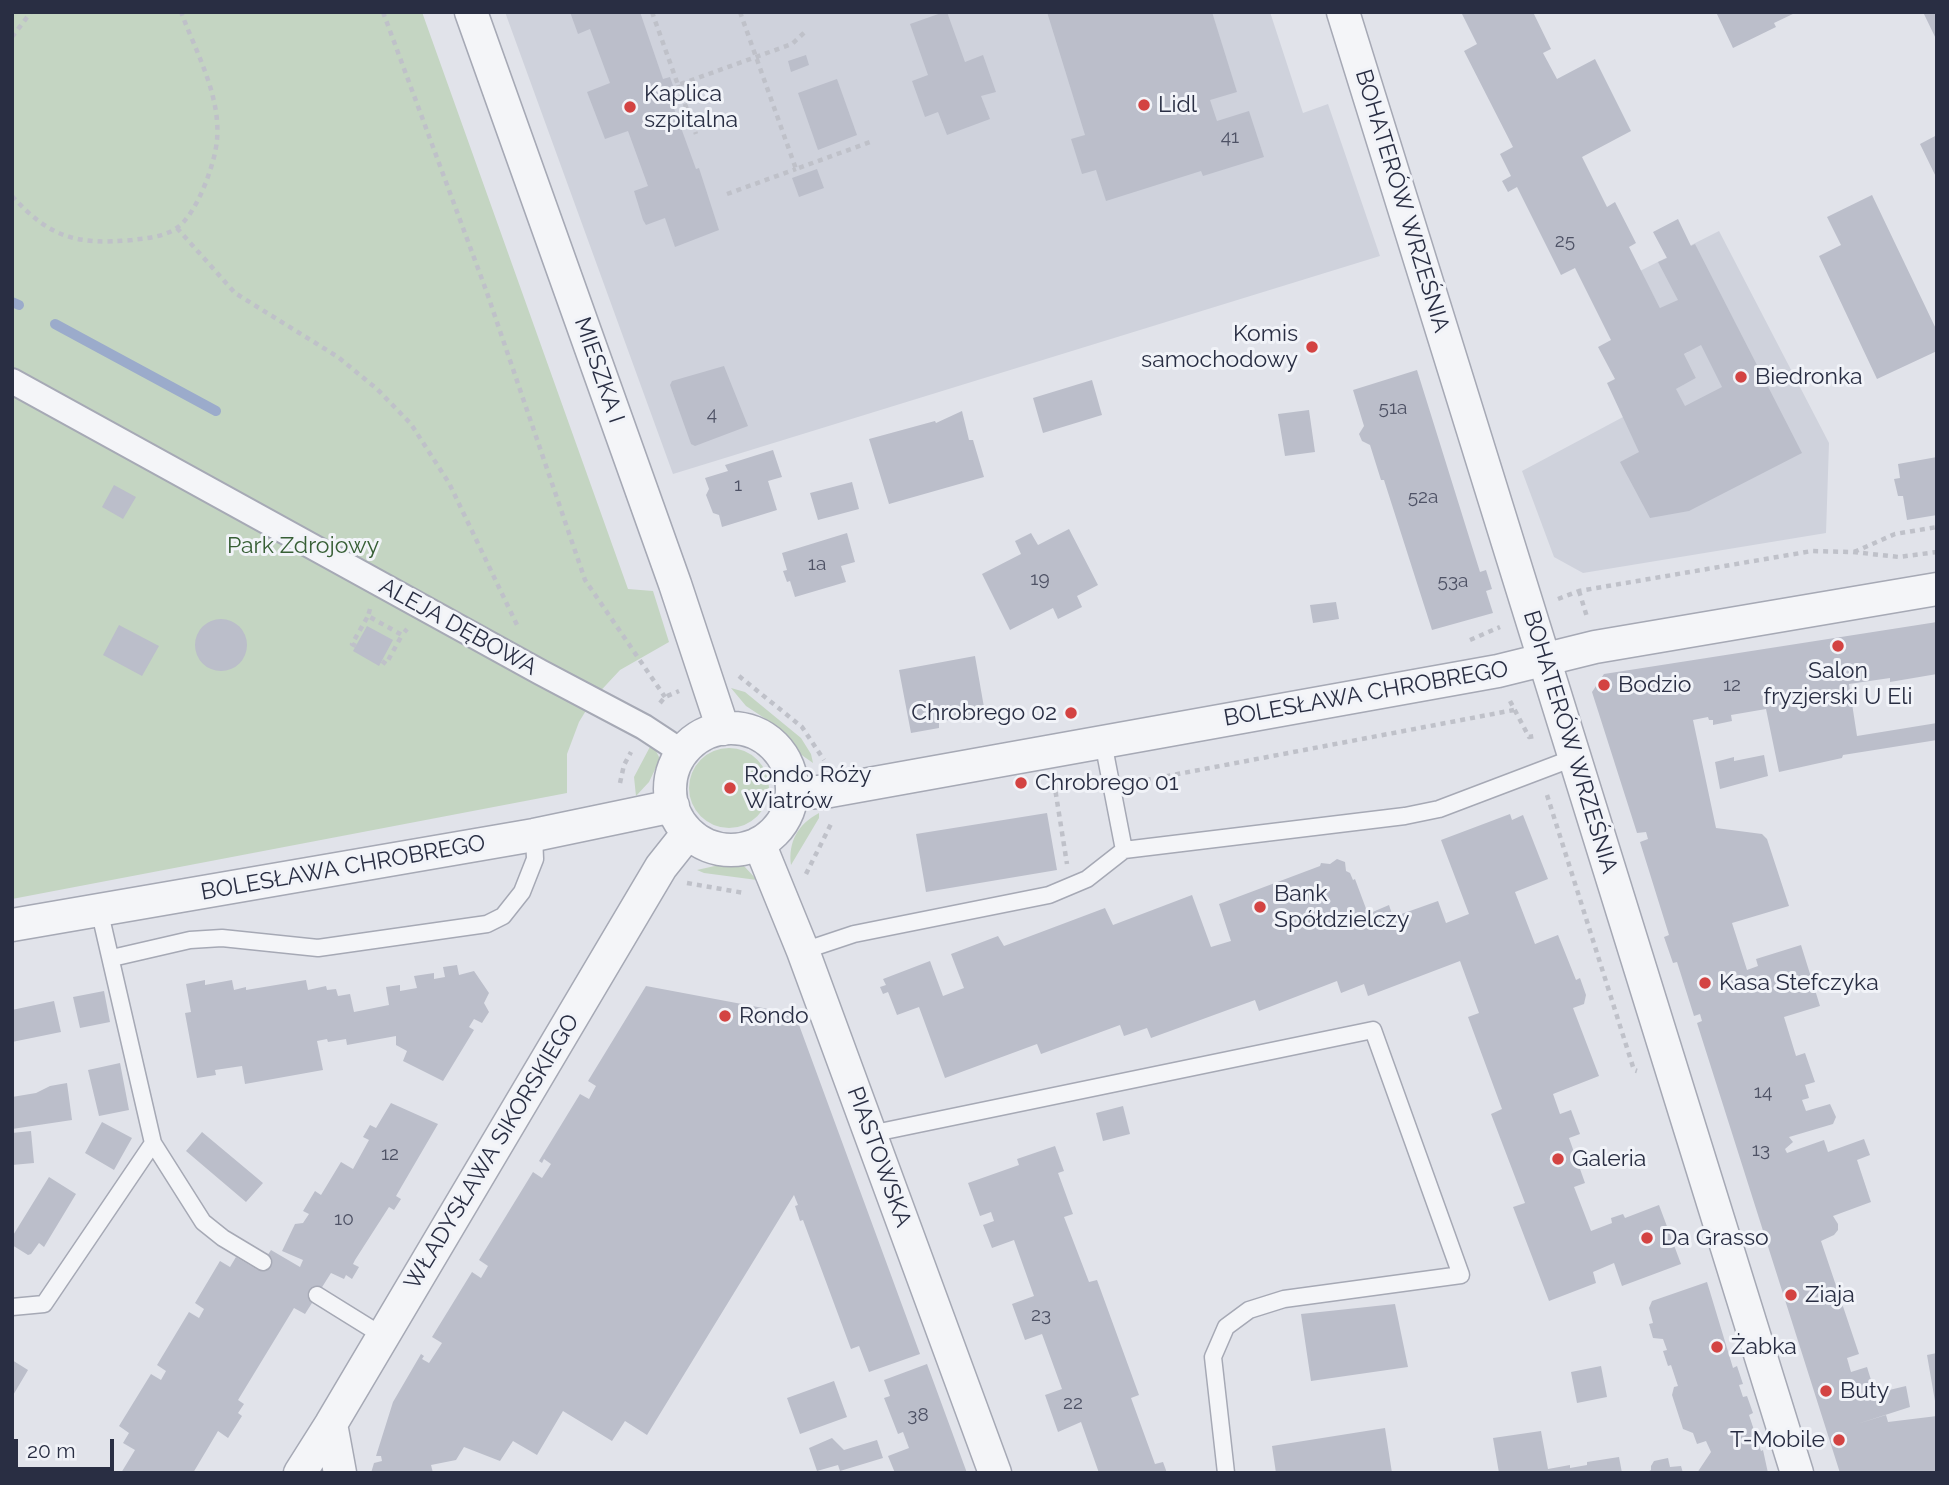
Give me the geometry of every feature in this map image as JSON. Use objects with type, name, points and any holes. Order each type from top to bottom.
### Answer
[{"type":"street","name":"MIESZKA I","points":[[471,12],[723,729]]},
{"type":"street","name":"BOHATERÓW WRZEŚNIA","points":[[1343,12],[1797,1473]]},
{"type":"street","name":"ALEJA DĘBOWA","points":[[12,382],[643,727],[682,752]]},
{"type":"street","name":"BOLESŁAWA CHROBREGO","points":[[793,794],[830,791],[1410,688],[1595,647],[1937,589]]},
{"type":"street","points":[[735,728],[756,733],[777,749],[789,767],[793,794],[783,821],[770,837],[752,847],[730,850],[713,848],[688,833],[679,822],[673,806],[671,783],[674,767],[682,752],[697,738],[723,729],[735,728]]},
{"type":"street","name":"BOLESŁAWA CHROBREGO","points":[[12,925],[534,835],[673,806]]},
{"type":"street","name":"WŁADYSŁAWA SIKORSKIEGO","points":[[300,1473],[661,867],[688,833]]},
{"type":"street","name":"PIASTOWSKA","points":[[759,843],[803,951],[995,1473]]},
{"type":"street","points":[[331,1424],[340,1473]]},
{"type":"lane","points":[[1103,742],[1124,850]]},
{"type":"lane","points":[[803,951],[854,934],[1049,895],[1087,879],[1124,850],[1416,814],[1440,809],[1576,757]]},
{"type":"lane","points":[[112,958],[190,940],[222,938],[318,948],[487,924],[503,916],[522,892],[535,859],[534,835]]},
{"type":"lane","points":[[99,909],[153,1143],[203,1223],[263,1262]]},
{"type":"lane","points":[[870,1134],[1373,1030],[1461,1275],[1284,1298],[1249,1310],[1226,1328],[1213,1357],[1226,1473]]},
{"type":"lane","points":[[12,1307],[44,1304],[153,1143]]},
{"type":"lane","points":[[317,1295],[383,1335]]},
{"type":"path","points":[[12,37],[31,12]]},
{"type":"path","points":[[12,196],[30,215],[52,230],[77,239],[103,243],[152,238],[177,228],[191,213],[213,163],[217,116],[212,93],[181,12]]},
{"type":"path","points":[[383,12],[486,290],[585,580],[665,697]]},
{"type":"path","points":[[652,12],[696,134]]},
{"type":"path","points":[[740,12],[796,169]]},
{"type":"path","points":[[678,85],[792,44],[807,30]]},
{"type":"path","points":[[727,194],[873,141]]},
{"type":"path","points":[[177,228],[235,293],[338,357],[377,389],[411,424],[449,483],[540,672]]},
{"type":"path","points":[[1853,552],[1895,534],[1937,527]]},
{"type":"path","points":[[1467,641],[1579,591],[1812,551],[1899,557],[1937,552]]},
{"type":"path","points":[[356,646],[352,644],[368,616]]},
{"type":"path","points":[[382,661],[386,664],[402,635]]},
{"type":"path","points":[[624,816],[618,790],[624,765],[643,727],[665,697],[734,672],[802,726],[825,763],[834,762]]},
{"type":"path","points":[[1112,787],[1514,710]]},
{"type":"path","points":[[1064,776],[1054,778],[1071,886]]},
{"type":"shaded area","points":[[505,12],[1270,12],[1303,113],[1328,104],[1380,256],[673,474]]},
{"type":"shaded area","points":[[1719,231],[1829,443],[1826,533],[1583,573],[1554,557],[1522,471],[1696,378],[1684,354],[1688,352],[1640,271]]},
{"type":"green space","name":"Park Zdrojowy","points":[[12,12],[422,12],[628,589],[653,591],[669,642],[620,670],[593,699],[579,722],[567,754],[567,793],[12,899]]},
{"type":"green space","points":[[731,688],[745,692],[801,738],[813,763],[796,751],[778,727],[746,706]]},
{"type":"green space","points":[[652,743],[660,759],[649,782],[636,796],[634,777]]},
{"type":"green space","points":[[729,748],[744,751],[757,760],[766,773],[769,788],[766,803],[757,816],[744,825],[729,828],[714,825],[701,816],[692,803],[689,788],[692,773],[701,760],[714,751]]},
{"type":"green space","points":[[819,813],[819,818],[791,865],[791,849],[796,834]]},
{"type":"green space","points":[[728,863],[744,866],[757,880],[697,870]]},
{"type":"building","points":[[570,12],[640,12],[663,79],[670,77],[678,100],[672,103],[696,169],[699,168],[719,230],[675,247],[665,218],[646,225],[634,191],[648,186],[628,131],[605,139],[587,92],[610,83],[590,29],[578,34]]},
{"type":"building","points":[[947,12],[965,62],[983,55],[996,92],[981,96],[990,119],[947,135],[938,112],[925,117],[912,81],[928,75],[910,24]]},
{"type":"building","name":"Lidl","points":[[1047,12],[1212,12],[1237,92],[1210,100],[1217,121],[1249,111],[1264,157],[1203,176],[1201,171],[1106,201],[1096,170],[1082,174],[1071,139],[1085,135]]},
{"type":"building","points":[[1461,12],[1533,12],[1551,49],[1543,53],[1557,79],[1595,59],[1631,131],[1582,157],[1607,207],[1615,202],[1636,243],[1629,247],[1660,308],[1678,300],[1658,262],[1667,258],[1653,232],[1678,219],[1691,246],[1695,244],[1802,453],[1689,511],[1650,518],[1620,462],[1639,452],[1607,383],[1615,379],[1598,347],[1611,340],[1575,268],[1561,275],[1517,187],[1508,192],[1502,181],[1511,176],[1500,154],[1513,147],[1464,51],[1477,44]],"holes":[[[1701,345],[1722,387],[1685,406],[1676,389],[1696,378],[1684,354]]]},
{"type":"building","points":[[1716,12],[1797,12],[1774,23],[1776,27],[1733,48]]},
{"type":"building","points":[[1923,12],[1937,12],[1937,41]]},
{"type":"building","points":[[806,55],[809,65],[791,72],[788,61]]},
{"type":"building","points":[[837,79],[857,135],[818,150],[798,93]]},
{"type":"building","points":[[1937,135],[1937,179],[1920,144]]},
{"type":"building","points":[[817,169],[824,188],[799,197],[792,178]]},
{"type":"building","points":[[1872,195],[1937,331],[1937,351],[1877,379],[1819,256],[1841,245],[1827,217]]},
{"type":"building","points":[[724,366],[748,426],[695,446],[691,444],[670,385],[672,381]]},
{"type":"building","points":[[1417,370],[1480,572],[1486,570],[1492,589],[1486,591],[1493,613],[1432,630],[1384,480],[1381,480],[1370,445],[1362,441],[1359,434],[1364,426],[1353,390]]},
{"type":"building","points":[[1092,380],[1102,415],[1043,433],[1033,398]]},
{"type":"building","points":[[1309,410],[1315,452],[1285,456],[1278,414]]},
{"type":"building","points":[[962,411],[969,440],[973,440],[984,477],[889,504],[869,439],[935,421],[936,423]]},
{"type":"building","points":[[773,450],[782,477],[768,481],[777,510],[722,527],[719,515],[713,513],[706,495],[709,489],[705,478],[728,471],[725,465]]},
{"type":"building","points":[[1937,457],[1937,515],[1907,520],[1903,496],[1898,496],[1894,479],[1900,478],[1898,464]]},
{"type":"building","points":[[852,482],[859,509],[818,520],[810,493]]},
{"type":"building","points":[[114,485],[136,497],[123,519],[102,507]]},
{"type":"building","points":[[1069,529],[1098,585],[1077,596],[1082,607],[1058,619],[1053,608],[1010,630],[982,574],[1021,554],[1015,541],[1031,533],[1038,545]]},
{"type":"building","points":[[847,533],[855,562],[841,566],[846,582],[795,597],[790,581],[787,582],[783,571],[787,570],[782,553]]},
{"type":"building","points":[[1336,602],[1339,619],[1313,623],[1310,605]]},
{"type":"building","points":[[221,619],[240,626],[247,645],[240,664],[221,671],[202,664],[195,645],[202,626]]},
{"type":"building","points":[[1937,622],[1937,674],[1890,682],[1890,678],[1849,684],[1857,736],[1937,723],[1937,740],[1843,755],[1842,758],[1779,772],[1766,709],[1731,715],[1732,721],[1713,725],[1713,720],[1708,717],[1693,720],[1716,828],[1762,834],[1767,839],[1789,906],[1732,923],[1747,970],[1758,966],[1756,959],[1801,945],[1820,1006],[1784,1017],[1796,1056],[1805,1053],[1815,1082],[1805,1085],[1809,1098],[1802,1100],[1806,1111],[1830,1104],[1836,1117],[1833,1124],[1789,1137],[1793,1142],[1785,1149],[1787,1153],[1824,1140],[1828,1152],[1864,1139],[1870,1155],[1857,1160],[1871,1202],[1833,1216],[1838,1230],[1821,1241],[1859,1354],[1847,1358],[1851,1372],[1867,1367],[1875,1393],[1882,1396],[1885,1391],[1906,1386],[1910,1407],[1857,1424],[1886,1415],[1888,1422],[1937,1416],[1937,1473],[1840,1473],[1697,1023],[1702,1021],[1700,1014],[1694,1016],[1677,962],[1673,963],[1664,937],[1669,935],[1640,842],[1648,839],[1646,832],[1637,833],[1592,692],[1604,674]]},
{"type":"building","points":[[119,625],[159,646],[142,676],[103,655]]},
{"type":"building","points":[[367,626],[393,640],[379,666],[353,651]]},
{"type":"building","points":[[975,656],[985,713],[939,722],[939,728],[911,733],[899,670]]},
{"type":"building","points":[[1764,755],[1768,776],[1720,789],[1715,762],[1734,757],[1734,761]]},
{"type":"building","points":[[1047,813],[1057,870],[926,892],[916,834]]},
{"type":"building","points":[[1510,814],[1512,820],[1523,815],[1548,879],[1515,892],[1535,944],[1558,935],[1576,980],[1580,978],[1586,995],[1584,1004],[1573,1008],[1599,1076],[1553,1094],[1560,1114],[1571,1110],[1580,1134],[1569,1138],[1585,1183],[1574,1187],[1591,1231],[1612,1223],[1611,1218],[1623,1214],[1625,1218],[1659,1205],[1681,1264],[1622,1286],[1614,1263],[1593,1272],[1596,1283],[1549,1301],[1513,1207],[1525,1203],[1491,1114],[1502,1109],[1468,1017],[1479,1013],[1460,961],[1368,996],[1364,984],[1341,993],[1337,981],[1259,1011],[1255,1000],[1151,1038],[1147,1028],[1124,1036],[1120,1025],[1041,1054],[1037,1044],[945,1078],[919,1007],[897,1015],[888,992],[883,994],[880,987],[886,985],[883,979],[930,961],[943,996],[964,988],[951,954],[998,936],[1004,946],[1105,908],[1113,925],[1192,895],[1211,947],[1231,941],[1219,904],[1320,866],[1321,863],[1330,864],[1337,859],[1345,862],[1346,871],[1355,879],[1368,914],[1389,905],[1393,917],[1438,901],[1446,923],[1469,914],[1441,840]]},
{"type":"building","points":[[457,965],[459,975],[474,971],[489,993],[484,1003],[489,1012],[482,1023],[474,1019],[469,1027],[474,1030],[443,1081],[403,1061],[407,1051],[396,1045],[396,1036],[347,1045],[346,1039],[317,1041],[323,1070],[245,1084],[242,1066],[215,1070],[216,1075],[197,1078],[185,1013],[191,1012],[186,984],[205,980],[205,985],[232,980],[234,990],[246,987],[246,990],[306,980],[308,990],[326,986],[327,990],[336,989],[338,996],[350,994],[354,1012],[389,1005],[386,987],[400,985],[400,991],[417,988],[414,976],[434,973],[434,979],[445,977],[443,967]]},
{"type":"building","points":[[646,986],[795,1014],[920,1354],[869,1372],[859,1346],[851,1349],[803,1220],[800,1221],[794,1195],[647,1435],[625,1421],[612,1441],[563,1411],[537,1455],[513,1441],[500,1461],[464,1447],[456,1460],[431,1465],[433,1473],[371,1473],[374,1463],[382,1461],[381,1456],[376,1456],[393,1402],[421,1354],[424,1356],[422,1359],[429,1363],[442,1343],[432,1337],[472,1272],[481,1278],[488,1266],[479,1260],[533,1172],[542,1178],[551,1164],[544,1159],[542,1163],[539,1161],[580,1094],[589,1099],[596,1086],[588,1081]]},
{"type":"building","points":[[104,991],[110,1022],[80,1028],[73,997]]},
{"type":"building","points":[[54,1001],[61,1032],[12,1042],[12,1010]]},
{"type":"building","points":[[120,1063],[129,1110],[99,1116],[88,1070]]},
{"type":"building","points":[[67,1083],[72,1120],[12,1129],[12,1097]]},
{"type":"building","points":[[391,1103],[438,1124],[396,1196],[401,1199],[394,1210],[389,1207],[355,1260],[353,1264],[359,1267],[352,1279],[346,1275],[344,1279],[331,1273],[305,1314],[294,1308],[238,1400],[244,1404],[238,1413],[242,1416],[228,1438],[218,1431],[193,1473],[121,1473],[135,1450],[123,1443],[129,1433],[119,1426],[151,1374],[161,1380],[166,1371],[157,1365],[189,1312],[199,1318],[204,1309],[195,1303],[220,1261],[230,1267],[236,1257],[258,1270],[271,1250],[300,1267],[303,1260],[282,1251],[295,1224],[303,1223],[309,1214],[303,1211],[315,1191],[321,1195],[341,1162],[353,1169],[369,1140],[363,1137],[370,1125],[376,1128]]},
{"type":"building","points":[[1123,1106],[1130,1134],[1103,1141],[1096,1113]]},
{"type":"building","points":[[102,1122],[132,1138],[114,1170],[85,1153]]},
{"type":"building","points":[[31,1131],[34,1163],[12,1165],[12,1133]]},
{"type":"building","points":[[202,1132],[263,1183],[246,1202],[186,1151]]},
{"type":"building","points":[[1055,1146],[1064,1171],[1058,1173],[1073,1214],[1064,1217],[1089,1282],[1097,1280],[1139,1395],[1131,1398],[1155,1464],[1163,1462],[1167,1473],[1099,1473],[1081,1422],[1058,1432],[1045,1395],[1062,1389],[1042,1334],[1025,1340],[1012,1304],[1034,1296],[1014,1240],[992,1248],[983,1225],[994,1221],[991,1212],[980,1216],[968,1183],[1019,1165],[1017,1159]]},
{"type":"building","points":[[49,1177],[76,1194],[44,1247],[39,1243],[28,1255],[12,1245],[12,1237]]},
{"type":"building","points":[[1707,1282],[1733,1368],[1737,1366],[1743,1384],[1739,1385],[1743,1397],[1747,1396],[1753,1413],[1749,1415],[1761,1451],[1763,1450],[1768,1473],[1697,1473],[1711,1452],[1706,1441],[1697,1444],[1693,1433],[1683,1429],[1672,1395],[1674,1387],[1678,1386],[1663,1351],[1667,1350],[1663,1339],[1653,1338],[1649,1324],[1653,1323],[1649,1308],[1652,1301]]},
{"type":"building","points":[[1395,1304],[1408,1367],[1311,1381],[1301,1314]]},
{"type":"building","points":[[1937,1353],[1937,1401],[1935,1401],[1927,1355]]},
{"type":"building","points":[[12,1360],[28,1370],[12,1397]]},
{"type":"building","points":[[927,1364],[967,1473],[895,1473],[888,1456],[909,1448],[903,1432],[898,1434],[884,1398],[890,1396],[884,1380]]},
{"type":"building","points":[[1601,1366],[1607,1397],[1577,1403],[1571,1372]]},
{"type":"building","points":[[834,1381],[847,1417],[800,1434],[787,1398]]},
{"type":"building","points":[[1385,1428],[1392,1473],[1276,1473],[1272,1446]]},
{"type":"building","points":[[1541,1431],[1548,1469],[1570,1465],[1570,1468],[1587,1465],[1587,1462],[1619,1457],[1622,1473],[1499,1473],[1493,1438]]},
{"type":"building","points":[[832,1438],[844,1450],[877,1440],[883,1458],[840,1471],[838,1465],[817,1471],[809,1448]]},
{"type":"building","points":[[1668,1458],[1670,1467],[1681,1466],[1683,1473],[1646,1473],[1651,1470],[1654,1461]]},
{"type":"waterway","points":[[12,302],[19,305]]},
{"type":"waterway","points":[[55,324],[216,411]]},
{"type":"place","name":"Lidl","points":[[1144,105]]},
{"type":"place","name":"Kaplica szpitalna","points":[[630,107]]},
{"type":"place","name":"Komis samochodowy","points":[[1312,347]]},
{"type":"place","name":"Biedronka","points":[[1741,377]]},
{"type":"place","name":"Salon fryzjerski U Eli","points":[[1838,646]]},
{"type":"place","name":"Bodzio","points":[[1604,685]]},
{"type":"place","name":"Chrobrego 02","points":[[1071,713]]},
{"type":"place","name":"Chrobrego 01","points":[[1021,783]]},
{"type":"place","name":"Rondo Róży Wiatrów","points":[[730,788]]},
{"type":"place","name":"Bank Spółdzielczy","points":[[1260,907]]},
{"type":"place","name":"Kasa Stefczyka","points":[[1705,983]]},
{"type":"place","name":"Rondo","points":[[725,1016]]},
{"type":"place","name":"Galeria","points":[[1558,1159]]},
{"type":"place","name":"Da Grasso","points":[[1647,1238]]},
{"type":"place","name":"Ziaja","points":[[1791,1295]]},
{"type":"place","name":"Żabka","points":[[1717,1347]]},
{"type":"place","name":"Buty","points":[[1826,1391]]},
{"type":"place","name":"T-Mobile","points":[[1839,1440]]}]
